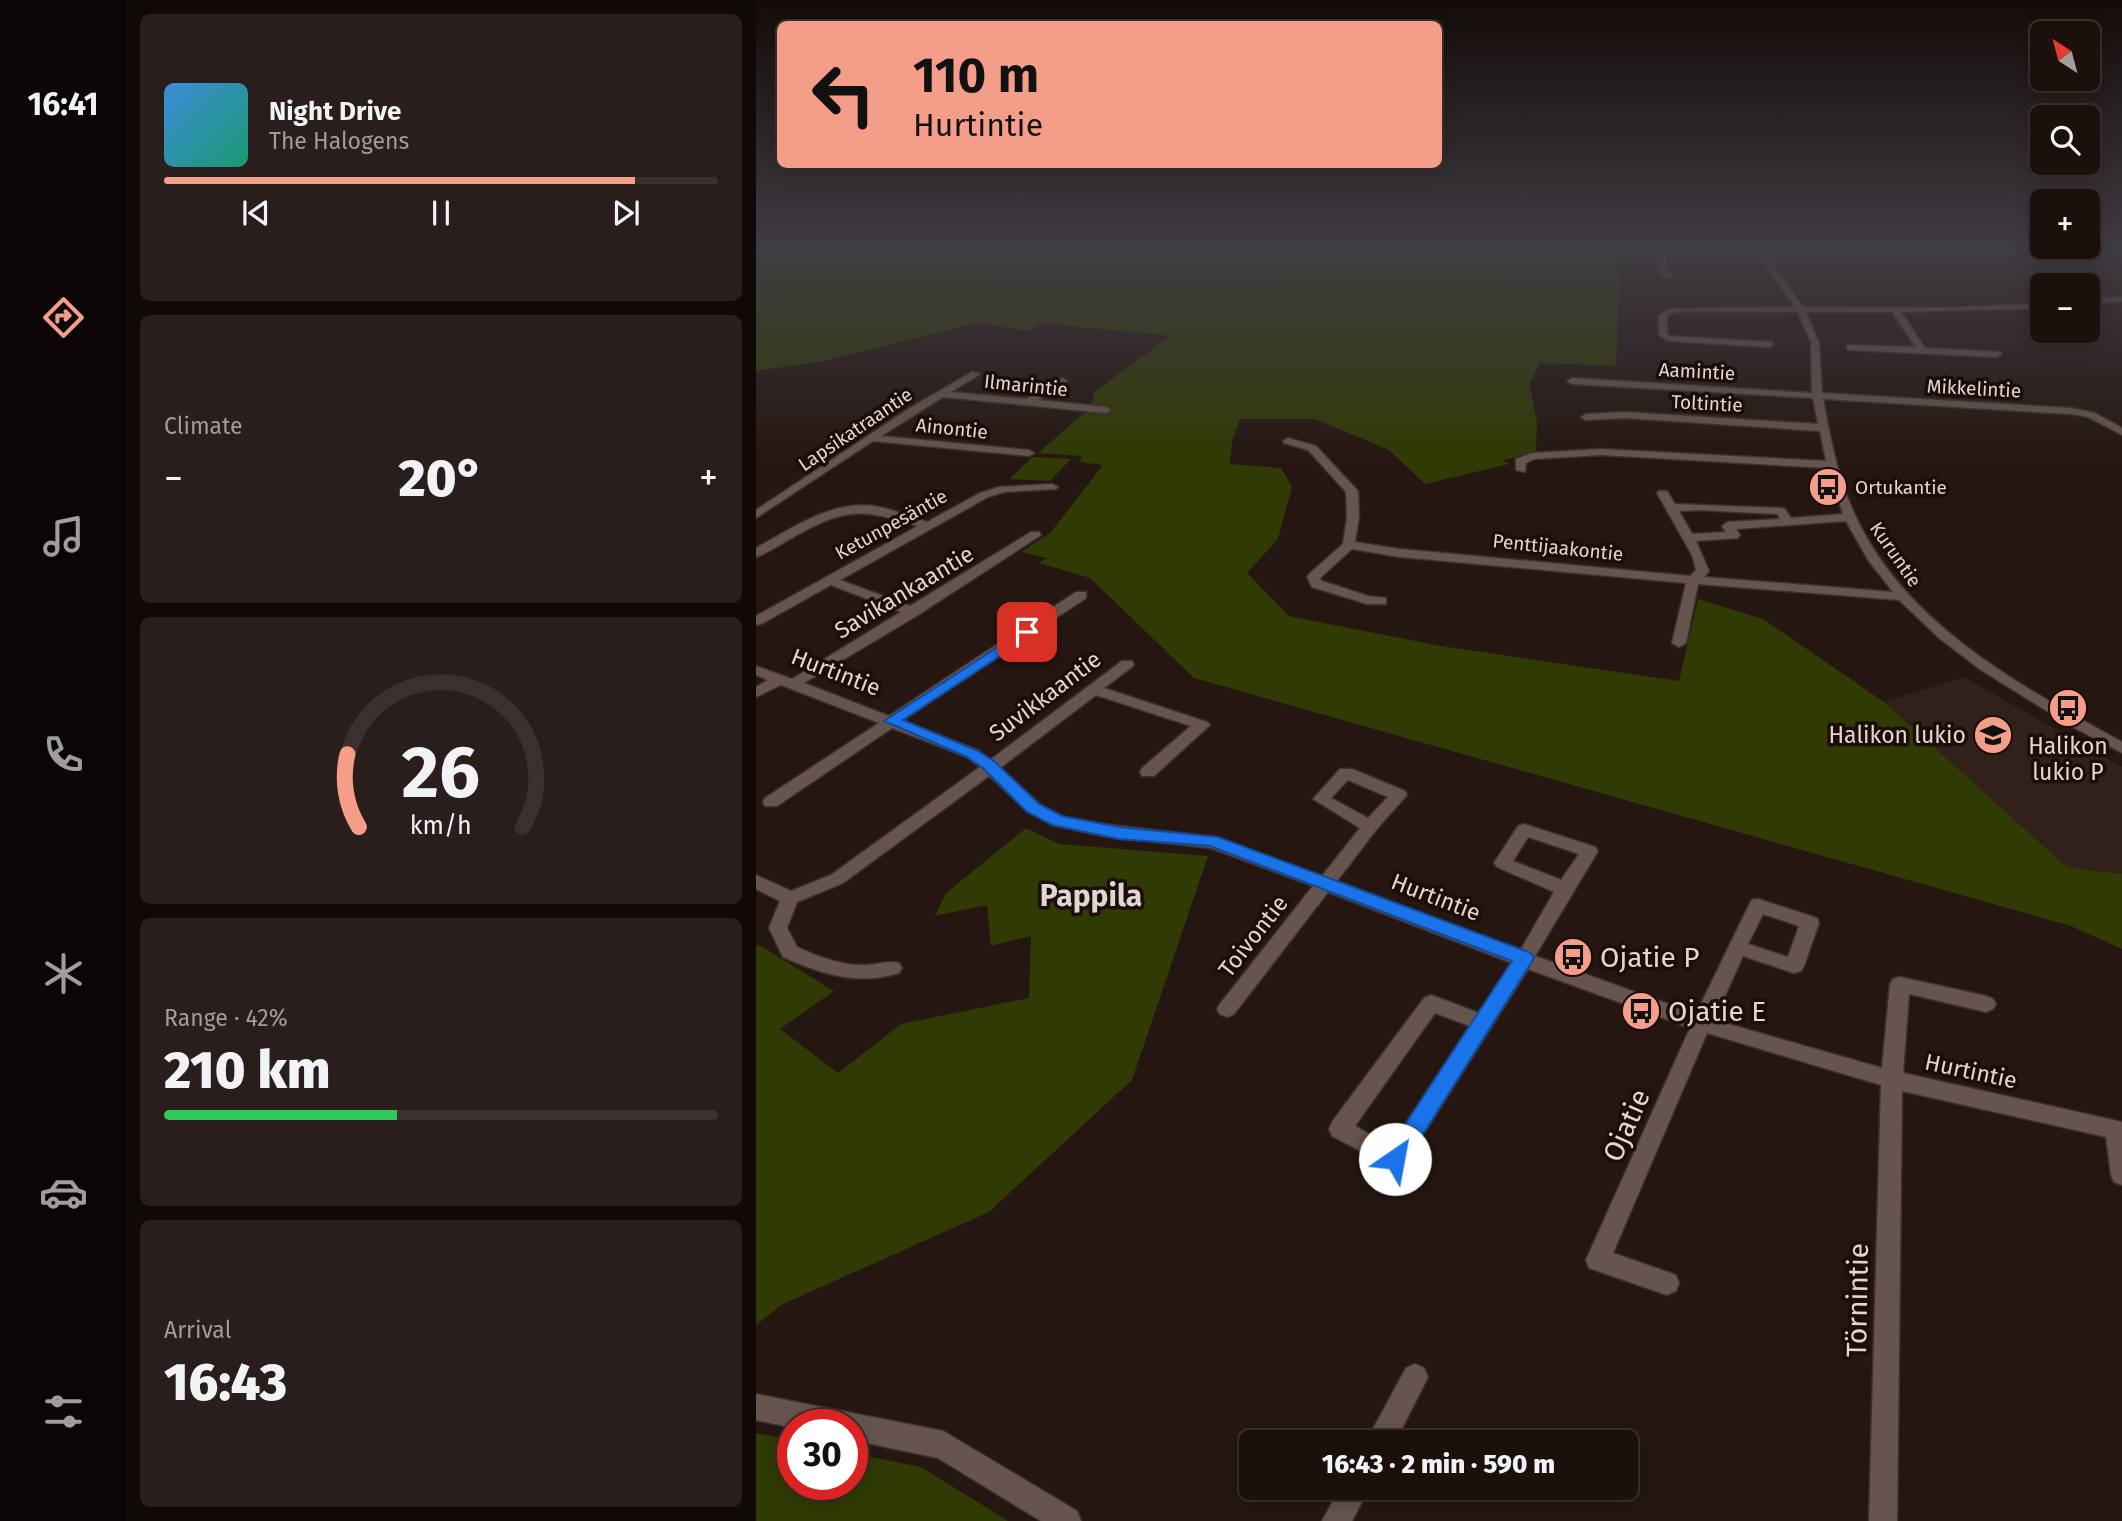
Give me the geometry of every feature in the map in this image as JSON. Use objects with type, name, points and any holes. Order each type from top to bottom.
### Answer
[{"type":"street","points":[[1662,319],[1663,335],[1668,338],[1769,344]]},
{"type":"street","name":"Kuruntie","points":[[1804,319],[1816,346],[1814,369],[1832,465],[1849,517],[1865,550],[1899,596],[1980,662],[2024,692],[2122,748]]},
{"type":"street","points":[[1901,319],[1922,351]]},
{"type":"street","points":[[1850,347],[1997,354]]},
{"type":"street","name":"Lapsikatraantie","points":[[756,515],[913,410],[975,374]]},
{"type":"street","points":[[1027,403],[1062,381]]},
{"type":"street","name":"Aamintie","points":[[1573,381],[1819,396]]},
{"type":"street","name":"Ilmarintie","points":[[943,394],[1106,410]]},
{"type":"street","name":"Mikkelintie","points":[[1819,396],[2071,411],[2091,415],[2122,432]]},
{"type":"street","name":"Toltintie","points":[[1586,417],[1626,415],[1825,428]]},
{"type":"street","name":"Ainontie","points":[[872,438],[1029,453]]},
{"type":"street","points":[[1288,441],[1312,448],[1352,491],[1353,517],[1349,545],[1313,577],[1317,584],[1367,600],[1381,601]]},
{"type":"street","points":[[1521,470],[1520,461],[1532,456],[1601,452],[1832,465]]},
{"type":"street","name":"Ketunpesäntie","points":[[756,621],[984,495],[1003,489],[1052,487]]},
{"type":"street","points":[[1663,493],[1703,571],[1693,580],[1679,643]]},
{"type":"street","points":[[1671,508],[1782,511],[1787,520]]},
{"type":"street","points":[[1688,538],[1734,535],[1716,508]]},
{"type":"street","points":[[756,553],[828,516],[849,510],[870,509],[926,525]]},
{"type":"street","points":[[1728,526],[1849,517]]},
{"type":"street","name":"Savikankaantie","points":[[756,693],[787,681],[914,612],[1035,535]]},
{"type":"street","name":"Penttijaakontie","points":[[1349,545],[1400,553],[1899,596]]},
{"type":"street","points":[[830,580],[914,612]]},
{"type":"street","points":[[771,802],[1081,596]]},
{"type":"street","name":"Suvikkaantie","points":[[790,898],[837,879],[939,806],[1127,664]]},
{"type":"street","name":"Hurtintie","points":[[756,670],[973,754],[990,766],[1033,808],[1058,821],[1119,833],[1212,841],[1701,1024],[1893,1081],[2119,1130]]},
{"type":"street","points":[[1093,689],[1202,726],[1148,772]]},
{"type":"street","name":"Toivontie","points":[[1227,1009],[1370,826]]},
{"type":"street","points":[[756,881],[790,898],[778,928],[790,952],[829,970],[872,974],[892,968]]},
{"type":"street","points":[[1482,1022],[1431,1003],[1340,1129],[1395,1159],[1525,958],[1565,889]]},
{"type":"street","name":"Ojatie","points":[[1667,1283],[1598,1260],[1737,947]]},
{"type":"street","name":"Törnintie","points":[[1884,1521],[1890,1103],[1900,984],[1986,1004]]},
{"type":"street","points":[[2119,1130],[2122,1175]]},
{"type":"street","points":[[1386,1430],[1415,1377]]},
{"type":"street","points":[[756,1406],[777,1410]]},
{"type":"street","points":[[868,1429],[943,1445],[1067,1521]]},
{"type":"street","points":[[1336,1521],[1348,1500]]},
{"type":"shaded area","name":"Halikon lukio","points":[[1964,677],[2122,767],[2122,874],[2067,867],[1884,702]]},
{"type":"green space","points":[[756,319],[1618,319],[1616,366],[1540,363],[1529,384],[1537,421],[1536,453],[1503,460],[1509,464],[1425,484],[1389,450],[1315,419],[1240,419],[1232,441],[1230,464],[1281,468],[1292,487],[1278,539],[1247,573],[1289,616],[1441,646],[1679,681],[1698,599],[1763,619],[1884,702],[2067,867],[2122,874],[2122,949],[2071,926],[1194,678],[1090,578],[1039,563],[1047,558],[1021,552],[1050,533],[1103,465],[1079,462],[1082,456],[1038,453],[1092,406],[1094,392],[1170,336],[1040,323],[1029,331],[977,323],[823,361],[756,371]]},
{"type":"green space","points":[[1032,457],[1071,459],[1050,481],[1010,479]]},
{"type":"green space","points":[[1026,828],[1059,844],[1208,856],[1132,1080],[989,1212],[783,1304],[756,1325],[756,947],[759,945],[834,991],[780,1029],[838,1073],[901,1024],[1029,998],[1031,936],[991,946],[987,905],[935,916],[946,893]]},
{"type":"green space","points":[[756,1433],[777,1437],[777,1500],[868,1500],[868,1456],[921,1467],[1008,1521],[756,1521]]},
{"type":"place","name":"Ortukantie","points":[[1828,487]]},
{"type":"place","name":"Halikon lukio P","points":[[2068,708]]},
{"type":"place","name":"Halikon lukio","points":[[1993,735]]},
{"type":"place","name":"Ojatie P","points":[[1573,957]]},
{"type":"place","name":"Ojatie E","points":[[1641,1011]]},
{"type":"district","name":"Pappila","points":[[1091,896]]},
{"type":"route","points":[[1027,632],[891,721],[973,754],[990,766],[1033,808],[1058,821],[1119,833],[1212,841],[1525,958],[1395,1159]]}]
